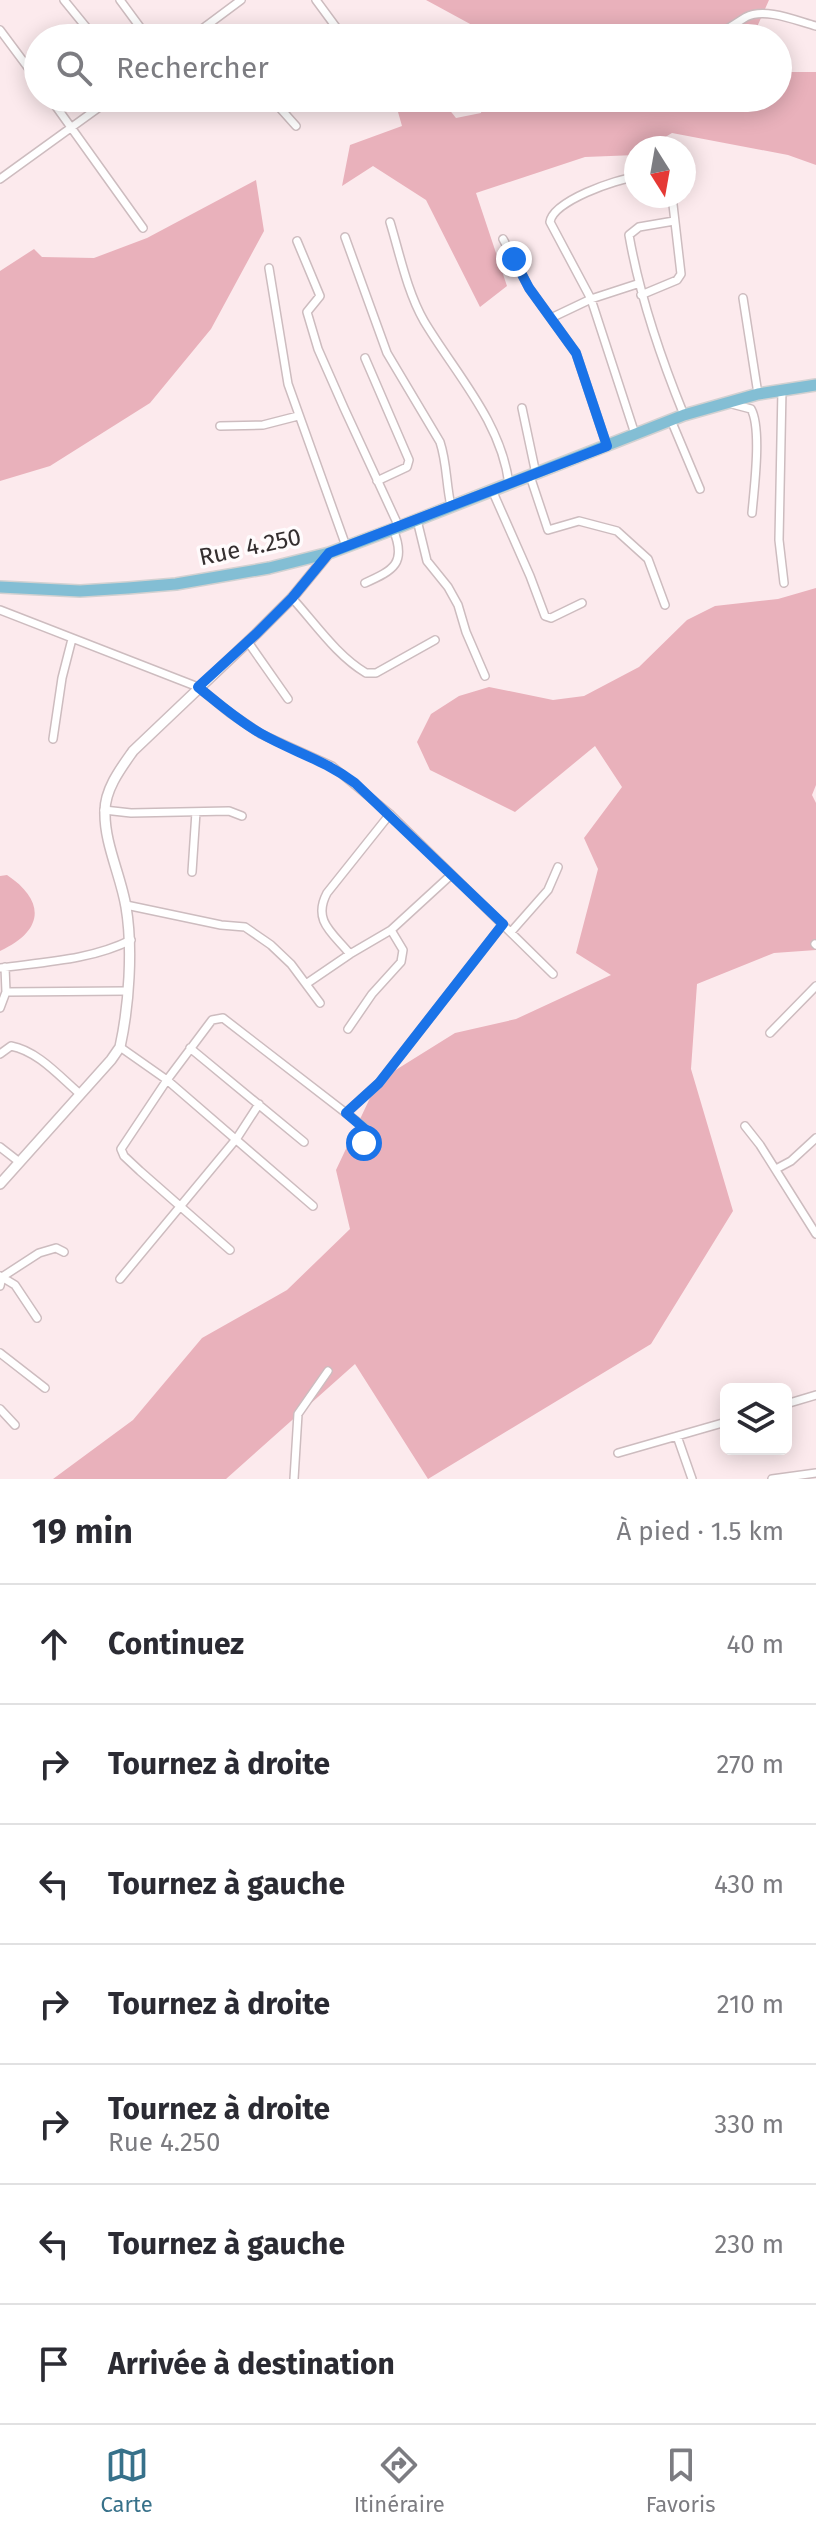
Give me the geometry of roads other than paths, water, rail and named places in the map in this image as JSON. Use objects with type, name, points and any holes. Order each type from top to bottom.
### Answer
[{"type":"main road","name":"Rue 4.250","points":[[0,587],[80,591],[176,584],[269,568],[329,553],[684,415],[758,394],[816,385]]},
{"type":"street","points":[[64,0],[84,24]]},
{"type":"street","points":[[120,0],[138,24]]},
{"type":"street","points":[[209,24],[241,0]]},
{"type":"street","points":[[316,0],[334,24]]},
{"type":"street","points":[[738,24],[747,17],[761,14],[816,26]]},
{"type":"street","points":[[0,30],[24,62]]},
{"type":"street","points":[[61,112],[143,228]]},
{"type":"street","points":[[0,179],[94,112]]},
{"type":"street","points":[[284,112],[296,126]]},
{"type":"street","points":[[624,179],[599,187],[551,215],[550,222],[591,299],[635,434]]},
{"type":"street","points":[[641,295],[679,277],[673,208]]},
{"type":"street","points":[[674,221],[639,227],[629,235],[637,284],[661,359],[684,415]]},
{"type":"street","points":[[390,222],[409,286],[423,318],[486,417],[505,457],[509,484]]},
{"type":"street","points":[[345,237],[387,353],[440,442],[451,506]]},
{"type":"street","points":[[503,239],[529,288],[576,353],[607,446]]},
{"type":"street","points":[[297,241],[320,296],[307,312],[318,349],[396,528],[396,564],[391,571],[365,583]]},
{"type":"street","points":[[269,268],[288,384],[346,546]]},
{"type":"street","points":[[551,318],[591,299],[637,284]]},
{"type":"street","points":[[743,298],[758,394]]},
{"type":"street","points":[[365,358],[409,460],[407,467],[377,481]]},
{"type":"street","points":[[782,389],[779,540],[784,583]]},
{"type":"street","points":[[726,402],[751,409],[755,418],[756,469],[752,513]]},
{"type":"street","points":[[522,408],[533,475],[548,530],[579,521],[617,531],[648,559],[665,605]]},
{"type":"street","points":[[220,426],[263,425],[298,416]]},
{"type":"street","points":[[671,420],[700,489]]},
{"type":"street","points":[[492,490],[545,616],[551,618],[582,603]]},
{"type":"street","points":[[417,520],[427,561],[458,605],[485,676]]},
{"type":"street","points":[[0,1184],[120,1047],[131,940],[104,810],[109,791],[133,751],[292,598],[329,553]]},
{"type":"street","points":[[292,598],[328,641],[361,671],[370,674],[435,640]]},
{"type":"street","points":[[0,621],[1,611],[198,687],[261,734],[332,766],[390,814],[553,974]]},
{"type":"street","points":[[53,739],[62,678],[72,639]]},
{"type":"street","points":[[248,642],[288,699]]},
{"type":"street","points":[[104,810],[131,813],[229,811],[242,816]]},
{"type":"street","points":[[192,872],[196,812]]},
{"type":"street","points":[[350,954],[324,922],[321,904],[390,814]]},
{"type":"street","points":[[511,932],[548,890],[558,867]]},
{"type":"street","points":[[306,984],[391,930],[451,875]]},
{"type":"street","points":[[126,905],[221,925],[242,925],[271,945],[320,1003]]},
{"type":"street","points":[[346,1113],[379,1083],[503,924]]},
{"type":"street","points":[[348,1029],[372,994],[401,962],[403,950],[391,930]]},
{"type":"street","points":[[0,1008],[6,992],[3,968],[86,956],[111,950],[131,940]]},
{"type":"street","points":[[770,1033],[816,986]]},
{"type":"street","points":[[6,992],[126,991]]},
{"type":"street","points":[[230,1250],[132,1163],[121,1149],[212,1020],[223,1018],[346,1113],[366,1130],[364,1143]]},
{"type":"street","points":[[0,1054],[11,1046],[18,1047],[43,1062],[80,1094]]},
{"type":"street","points":[[120,1047],[167,1080],[313,1206]]},
{"type":"street","points":[[190,1048],[304,1142]]},
{"type":"street","points":[[120,1279],[237,1138],[259,1104]]},
{"type":"street","points":[[745,1126],[816,1234]]},
{"type":"street","points":[[776,1169],[791,1161],[816,1138]]},
{"type":"street","points":[[0,1147],[18,1161]]},
{"type":"street","points":[[1,1276],[49,1249],[64,1252]]},
{"type":"street","points":[[0,1286],[1,1276]]},
{"type":"street","points":[[1,1276],[15,1285],[37,1318]]},
{"type":"street","points":[[0,1353],[45,1388]]},
{"type":"street","points":[[294,1479],[298,1414],[328,1371]]},
{"type":"street","points":[[792,1402],[816,1395]]},
{"type":"street","points":[[0,1409],[15,1425]]},
{"type":"street","points":[[618,1453],[720,1424]]},
{"type":"street","points":[[677,1436],[692,1479]]},
{"type":"street","points":[[772,1479],[816,1473]]}]
